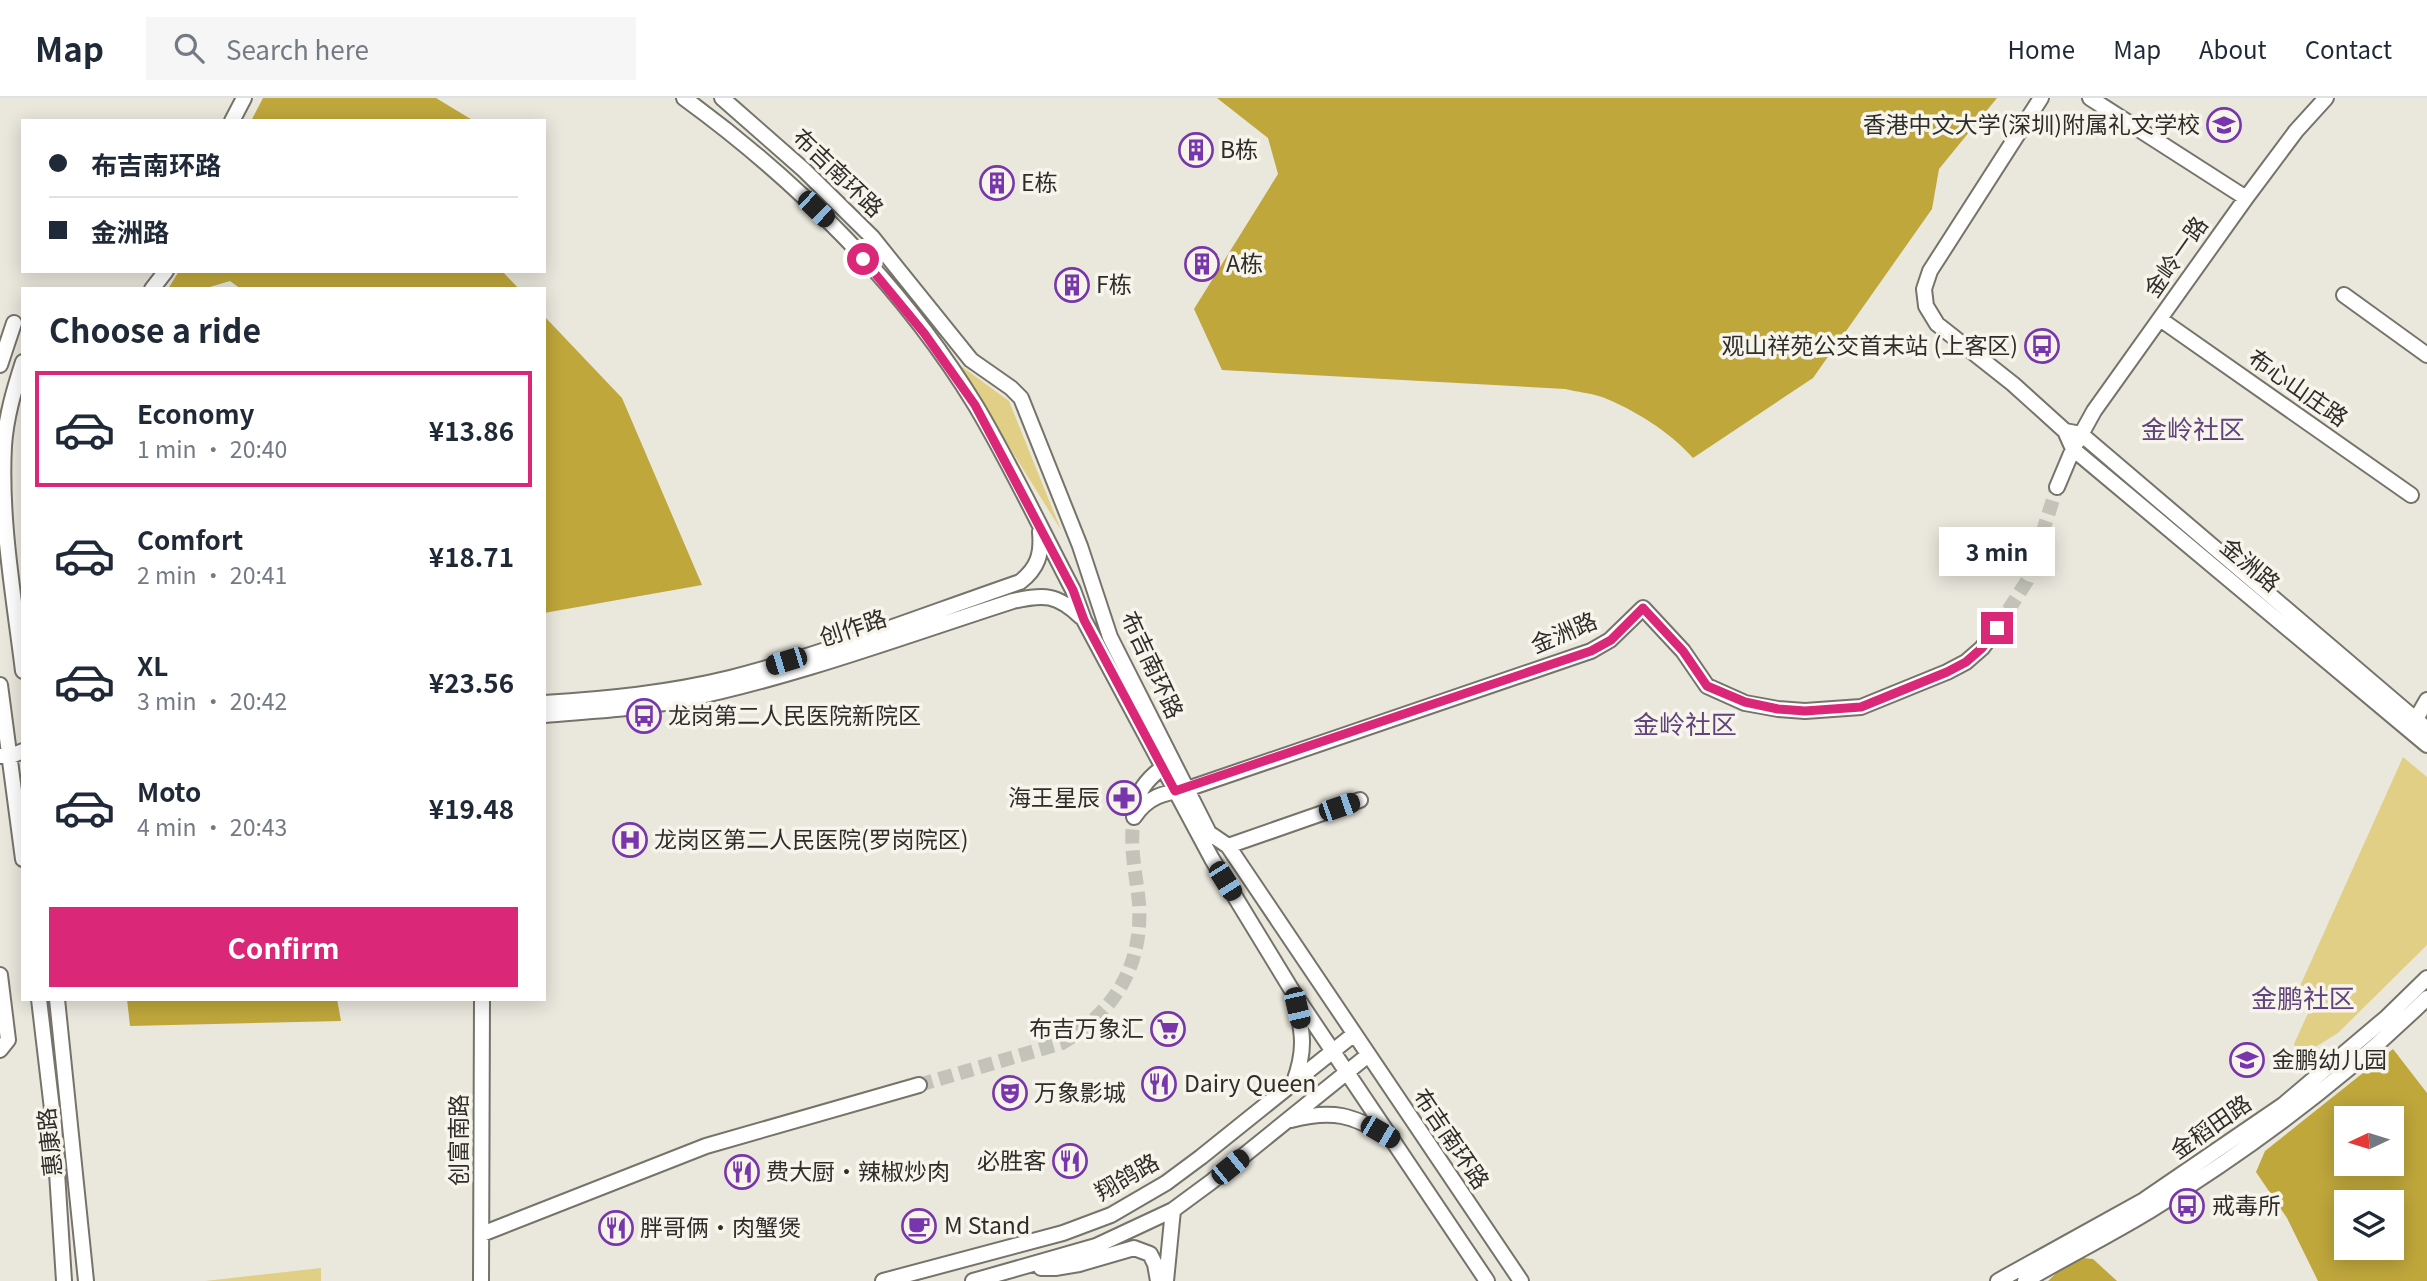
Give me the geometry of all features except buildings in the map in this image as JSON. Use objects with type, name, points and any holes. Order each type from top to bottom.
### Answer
[{"type":"street","points":[[233,119],[244,98]]},
{"type":"street","name":"布吉南环路","points":[[684,98],[770,165],[832,224],[879,276],[975,405],[1073,590],[1084,620],[1162,768],[1181,790],[1209,833],[1228,846],[1521,1281]]},
{"type":"street","name":"布吉南环路","points":[[722,98],[804,170],[872,237],[971,360],[1021,398],[1080,546],[1110,637],[1212,859],[1293,992],[1487,1281]]},
{"type":"street","points":[[2041,98],[1945,246],[1930,271],[1924,289],[1926,306],[1937,324],[2013,384],[2065,431],[2073,449],[2057,487]]},
{"type":"street","points":[[2090,98],[2246,198]]},
{"type":"street","name":"金岭一路","points":[[2073,449],[2094,411],[2246,198],[2296,131],[2326,98]]},
{"type":"street","points":[[154,287],[164,273]]},
{"type":"street","points":[[2344,295],[2427,355]]},
{"type":"street","name":"布心山庄路","points":[[2160,319],[2411,495]]},
{"type":"street","points":[[0,365],[12,323]]},
{"type":"street","points":[[21,369],[10,405],[4,444],[3,483],[21,654]]},
{"type":"street","points":[[2065,431],[2081,434]]},
{"type":"street","name":"金洲路","points":[[2081,434],[2418,726],[2427,745]]},
{"type":"street","name":"金洲路","points":[[2073,449],[2418,726]]},
{"type":"street","name":"创作路","points":[[546,703],[654,693],[788,667],[1020,582],[1032,574],[1038,562],[1041,549],[1040,528]]},
{"type":"street","name":"创作路","points":[[546,715],[678,701],[1032,597],[1054,597],[1068,604],[1084,620]]},
{"type":"street","name":"金洲路","points":[[1181,790],[1591,651],[1611,640],[1643,608],[1683,651],[1707,686],[1745,702],[1805,711],[1861,707],[1947,672],[1966,662],[1982,648],[1997,628]]},
{"type":"street","points":[[0,685],[14,756],[21,836]]},
{"type":"street","points":[[2418,726],[2427,700]]},
{"type":"street","points":[[1162,768],[1150,776],[1141,788],[1134,817],[1150,799],[1181,790]]},
{"type":"street","points":[[1228,846],[1360,800]]},
{"type":"street","points":[[0,975],[8,1040],[0,1050]]},
{"type":"street","name":"金稻田路","points":[[1998,1281],[2144,1200],[2283,1105],[2387,1017],[2427,978]]},
{"type":"street","points":[[1293,992],[1304,1040],[1293,1083]]},
{"type":"street","name":"金稻田路","points":[[2025,1281],[2150,1210],[2198,1179],[2333,1081],[2427,998]]},
{"type":"street","name":"惠康路","points":[[39,1001],[54,1126],[64,1281]]},
{"type":"street","name":"惠康路","points":[[57,1001],[86,1281]]},
{"type":"street","name":"创富南路","points":[[481,1001],[481,1281]]},
{"type":"street","name":"翔鸽路","points":[[883,1281],[1089,1224],[1135,1202],[1166,1183],[1353,1035]]},
{"type":"street","name":"翔鸽路","points":[[973,1281],[1096,1246],[1173,1210],[1367,1056]]},
{"type":"street","points":[[482,1234],[706,1146],[919,1085]]},
{"type":"street","points":[[1287,1121],[1307,1116],[1340,1114],[1355,1118],[1393,1139]]},
{"type":"street","points":[[1166,1281],[1173,1210]]},
{"type":"street","points":[[1025,1267],[1067,1266],[1103,1259],[1134,1248],[1150,1254],[1158,1281]]},
{"type":"shaded area","points":[[263,98],[436,98],[471,119],[252,119]]},
{"type":"shaded area","points":[[1217,98],[1997,98],[1939,169],[1932,209],[1813,378],[1693,458],[1663,431],[1627,408],[1598,396],[1565,389],[1222,370],[1194,309],[1278,174],[1268,138]]},
{"type":"shaded area","points":[[178,273],[504,273],[517,287],[238,287],[230,281],[210,287],[169,287]]},
{"type":"shaded area","points":[[546,318],[622,398],[702,585],[546,613]]},
{"type":"shaded area","points":[[957,363],[1009,401],[1061,530]]},
{"type":"shaded area","points":[[2403,757],[2427,777],[2427,945],[2338,1033],[2299,1057],[2294,1044],[2314,1000],[2300,986]]},
{"type":"shaded area","points":[[127,1001],[337,1001],[341,1021],[130,1026]]},
{"type":"shaded area","points":[[2393,1049],[2427,1093],[2427,1281],[2318,1281],[2287,1218],[2256,1172],[2265,1151]]},
{"type":"shaded area","points":[[2073,1257],[2093,1259],[2117,1281],[2048,1281]]},
{"type":"shaded area","points":[[321,1268],[321,1281],[205,1281]]},
{"type":"tunnel","points":[[1997,628],[2027,581],[2057,487]]},
{"type":"tunnel","points":[[919,1085],[1062,1043],[1081,1030],[1111,1001],[1130,967],[1139,926],[1133,849],[1134,817]]},
{"type":"place","name":"香港中文大学(深圳)附属礼文学校","points":[[2224,125]]},
{"type":"place","name":"B栋","points":[[1196,150]]},
{"type":"place","name":"E栋","points":[[997,183]]},
{"type":"place","name":"A栋","points":[[1202,264]]},
{"type":"place","name":"F栋","points":[[1072,285]]},
{"type":"place","name":"观山祥苑公交首末站 (上客区)","points":[[2042,346]]},
{"type":"place","name":"龙岗第二人民医院新院区","points":[[644,716]]},
{"type":"place","name":"海王星辰","points":[[1124,798]]},
{"type":"place","name":"龙岗区第二人民医院(罗岗院区)","points":[[630,840]]},
{"type":"place","name":"布吉万象汇","points":[[1168,1029]]},
{"type":"place","name":"金鹏幼儿园","points":[[2247,1060]]},
{"type":"place","name":"Dairy Queen","points":[[1159,1084]]},
{"type":"place","name":"万象影城","points":[[1010,1093]]},
{"type":"place","name":"必胜客","points":[[1070,1161]]},
{"type":"place","name":"费大厨·辣椒炒肉","points":[[742,1172]]},
{"type":"place","name":"戒毒所","points":[[2187,1206]]},
{"type":"place","name":"M Stand","points":[[919,1226]]},
{"type":"place","name":"胖哥俩·肉蟹煲","points":[[616,1228]]},
{"type":"district","name":"金岭社区","points":[[2193,430]]},
{"type":"district","name":"金岭社区","points":[[1685,725]]},
{"type":"district","name":"金鹏社区","points":[[2303,999]]},
{"type":"route","points":[[863,259],[924,333],[975,405],[1073,590],[1084,620],[1175,791],[1591,651],[1611,640],[1643,608],[1683,651],[1707,686],[1745,702],[1805,711],[1861,707],[1947,672],[1966,662],[1982,648],[1997,628]]}]
